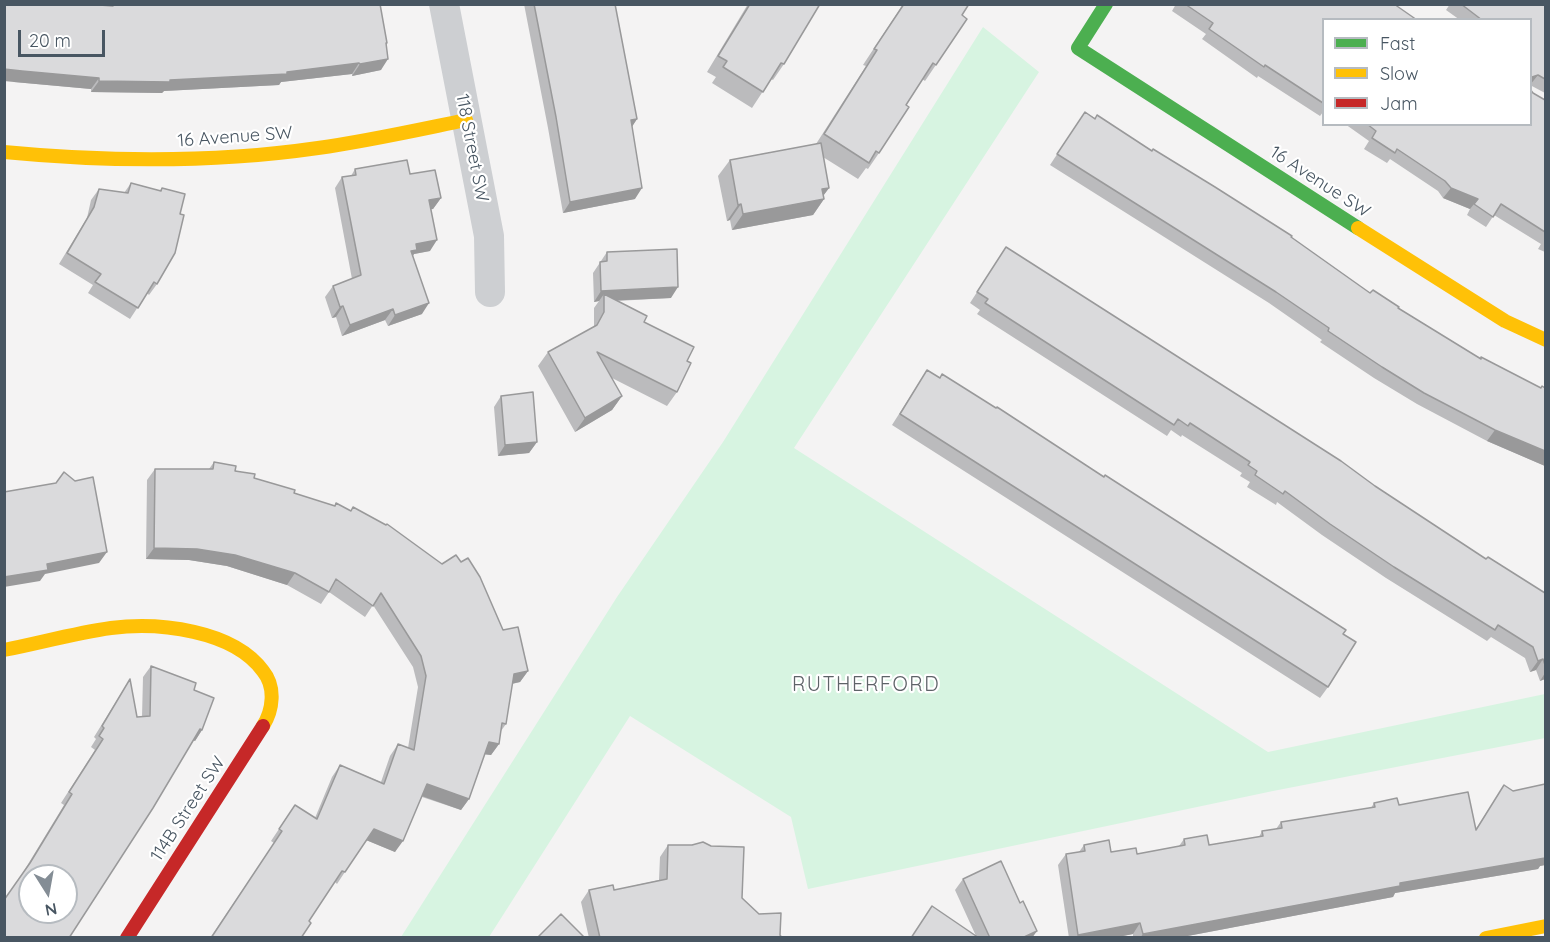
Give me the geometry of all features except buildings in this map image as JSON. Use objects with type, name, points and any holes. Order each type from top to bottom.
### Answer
[{"type":"street","name":"118 Street SW","points":[[444,4],[489,236],[490,292]]},
{"type":"street","name":"16 Avenue SW","points":[[1106,4],[1078,48],[1464,296],[1505,321],[1545,340]]},
{"type":"street","name":"16 Avenue SW","points":[[4,153],[117,159],[218,158],[338,145],[466,120]]},
{"type":"street","name":"114B Street SW","points":[[4,650],[113,628],[147,627],[205,634],[252,656],[268,678],[273,698],[268,716],[127,938]]},
{"type":"street","points":[[1486,938],[1545,926]]},
{"type":"green space","points":[[983,27],[1039,72],[794,448],[1268,752],[1545,694],[1545,738],[1273,791],[808,889],[791,817],[630,716],[489,937],[401,937],[617,597],[723,442]]},
{"type":"traffic: fast","points":[[1106,4],[1078,48],[1358,228]]},
{"type":"traffic: slow","points":[[4,152],[122,159],[240,156],[337,145],[466,120]]},
{"type":"traffic: slow","points":[[1358,228],[1505,321],[1546,340]]},
{"type":"traffic: slow","points":[[4,650],[130,626],[151,626],[194,632],[233,646],[250,657],[263,671],[270,684],[272,698],[263,726]]},
{"type":"traffic: slow","points":[[1486,938],[1546,926]]},
{"type":"traffic: jam","points":[[127,938],[263,726]]},
{"type":"district","name":"RUTHERFORD","points":[[866,685]]}]
